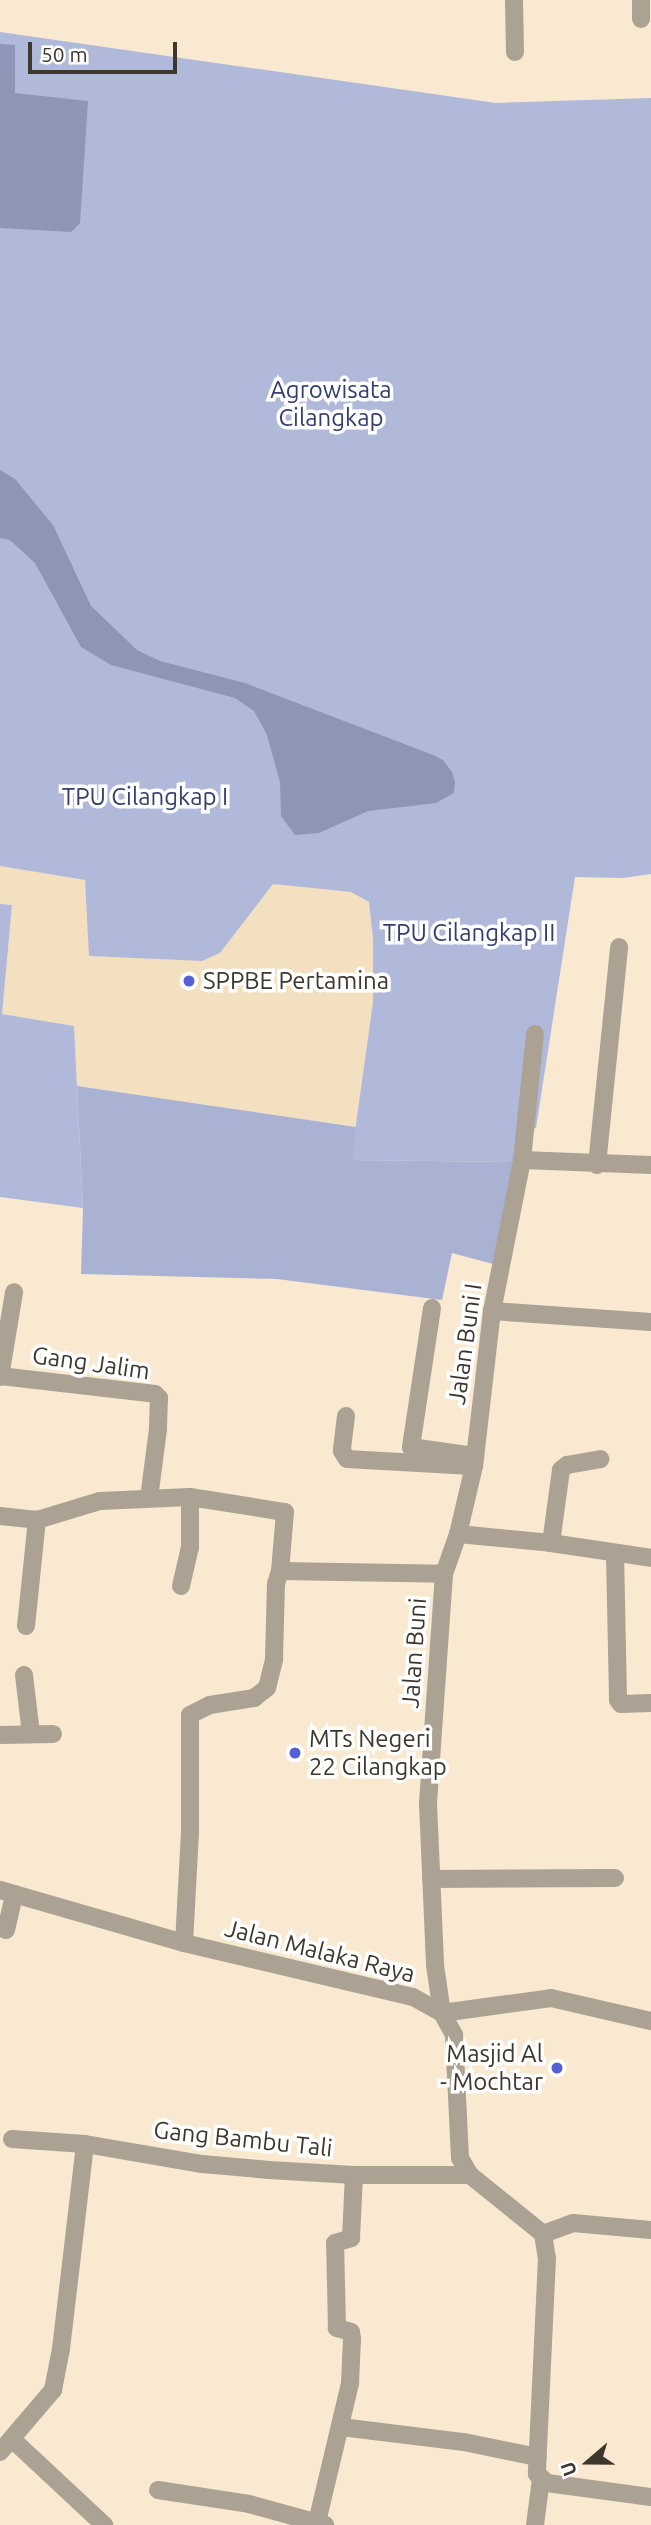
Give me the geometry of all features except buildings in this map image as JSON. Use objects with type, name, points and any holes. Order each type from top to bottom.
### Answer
[{"type":"street","points":[[514,0],[514,52]]},
{"type":"street","points":[[641,0],[641,19]]},
{"type":"street","points":[[597,1164],[619,947]]},
{"type":"street","name":"Jalan Buni I","points":[[458,1534],[475,1461],[492,1311],[522,1160],[535,1034]]},
{"type":"street","points":[[522,1160],[651,1165]]},
{"type":"street","points":[[0,1377],[14,1292]]},
{"type":"street","points":[[432,1308],[411,1447],[475,1461]]},
{"type":"street","points":[[492,1311],[651,1322]]},
{"type":"street","name":"Gang Jalim","points":[[0,1377],[155,1394],[159,1398],[158,1429],[149,1498]]},
{"type":"street","points":[[346,1416],[342,1451],[347,1460],[475,1461]]},
{"type":"street","points":[[551,1543],[561,1470],[568,1465],[600,1459]]},
{"type":"street","points":[[181,1586],[190,1548],[190,1497]]},
{"type":"street","points":[[0,1516],[37,1520],[100,1501],[190,1497],[285,1513],[280,1571],[276,1584],[274,1659],[267,1688],[254,1699],[211,1705],[190,1715],[190,1831],[184,1943]]},
{"type":"street","points":[[26,1626],[37,1520]]},
{"type":"street","points":[[458,1534],[551,1543],[651,1558]]},
{"type":"street","name":"Jalan Buni","points":[[442,2013],[435,1965],[428,1803],[444,1574],[458,1534]]},
{"type":"street","points":[[615,1554],[618,1700],[621,1704],[651,1703]]},
{"type":"street","points":[[280,1571],[444,1574]]},
{"type":"street","points":[[24,1675],[31,1734]]},
{"type":"street","points":[[0,1735],[53,1734]]},
{"type":"street","points":[[431,1879],[615,1878]]},
{"type":"street","points":[[6,1930],[7,1892]]},
{"type":"street","name":"Jalan Malaka Raya","points":[[7,1892],[184,1943],[413,1997],[442,2013]]},
{"type":"street","points":[[651,2021],[551,1998],[442,2013],[454,2035],[460,2158],[470,2175],[543,2234],[547,2258],[537,2474],[547,2483],[651,2497]]},
{"type":"street","name":"Gang Bambu Tali","points":[[12,2139],[85,2144],[202,2164],[354,2175],[470,2175]]},
{"type":"street","points":[[85,2144],[61,2349],[53,2390],[6,2446],[104,2525]]},
{"type":"street","points":[[158,2490],[249,2504],[321,2524],[350,2383],[351,2332],[337,2328],[335,2243],[351,2238],[354,2175]]},
{"type":"street","points":[[543,2234],[573,2222],[651,2230]]},
{"type":"street","points":[[341,2427],[464,2442],[537,2456]]},
{"type":"street","points":[[535,2525],[541,2479]]},
{"type":"shaded area","points":[[0,44],[15,45],[15,93],[88,101],[80,223],[71,232],[0,228]]},
{"type":"shaded area","points":[[0,470],[15,479],[53,525],[91,606],[137,650],[160,661],[245,683],[433,755],[443,760],[452,772],[454,793],[436,803],[368,811],[319,833],[295,835],[281,816],[280,782],[267,735],[254,711],[235,698],[111,665],[81,647],[35,563],[10,540],[0,538]]},
{"type":"shaded area","name":"SPPBE Pertamina","points":[[0,866],[85,880],[90,956],[202,961],[220,953],[273,884],[351,892],[369,902],[373,939],[373,1002],[356,1127],[77,1086],[74,1026],[2,1014],[12,905],[0,904]]},
{"type":"shaded area","points":[[77,1086],[356,1127],[352,1160],[518,1162],[497,1265],[452,1253],[442,1300],[277,1279],[81,1274],[83,1208]]},
{"type":"green space","name":"Agrowisata Cilangkap","points":[[0,32],[496,103],[651,98],[651,874],[623,878],[575,877],[536,1128],[521,1130],[518,1162],[351,1160],[373,1002],[373,939],[369,902],[351,892],[273,884],[220,953],[202,961],[89,956],[85,880],[0,866]]},
{"type":"green space","points":[[0,904],[12,905],[2,1014],[74,1026],[83,1208],[0,1197]]},
{"type":"place","name":"SPPBE Pertamina","points":[[189,981]]},
{"type":"place","name":"MTs Negeri 22 Cilangkap","points":[[295,1753]]},
{"type":"place","name":"Masjid Al - Mochtar","points":[[557,2068]]},
{"type":"park label","name":"TPU Cilangkap I","points":[[145,797]]},
{"type":"park label","name":"TPU Cilangkap II","points":[[469,933]]}]
